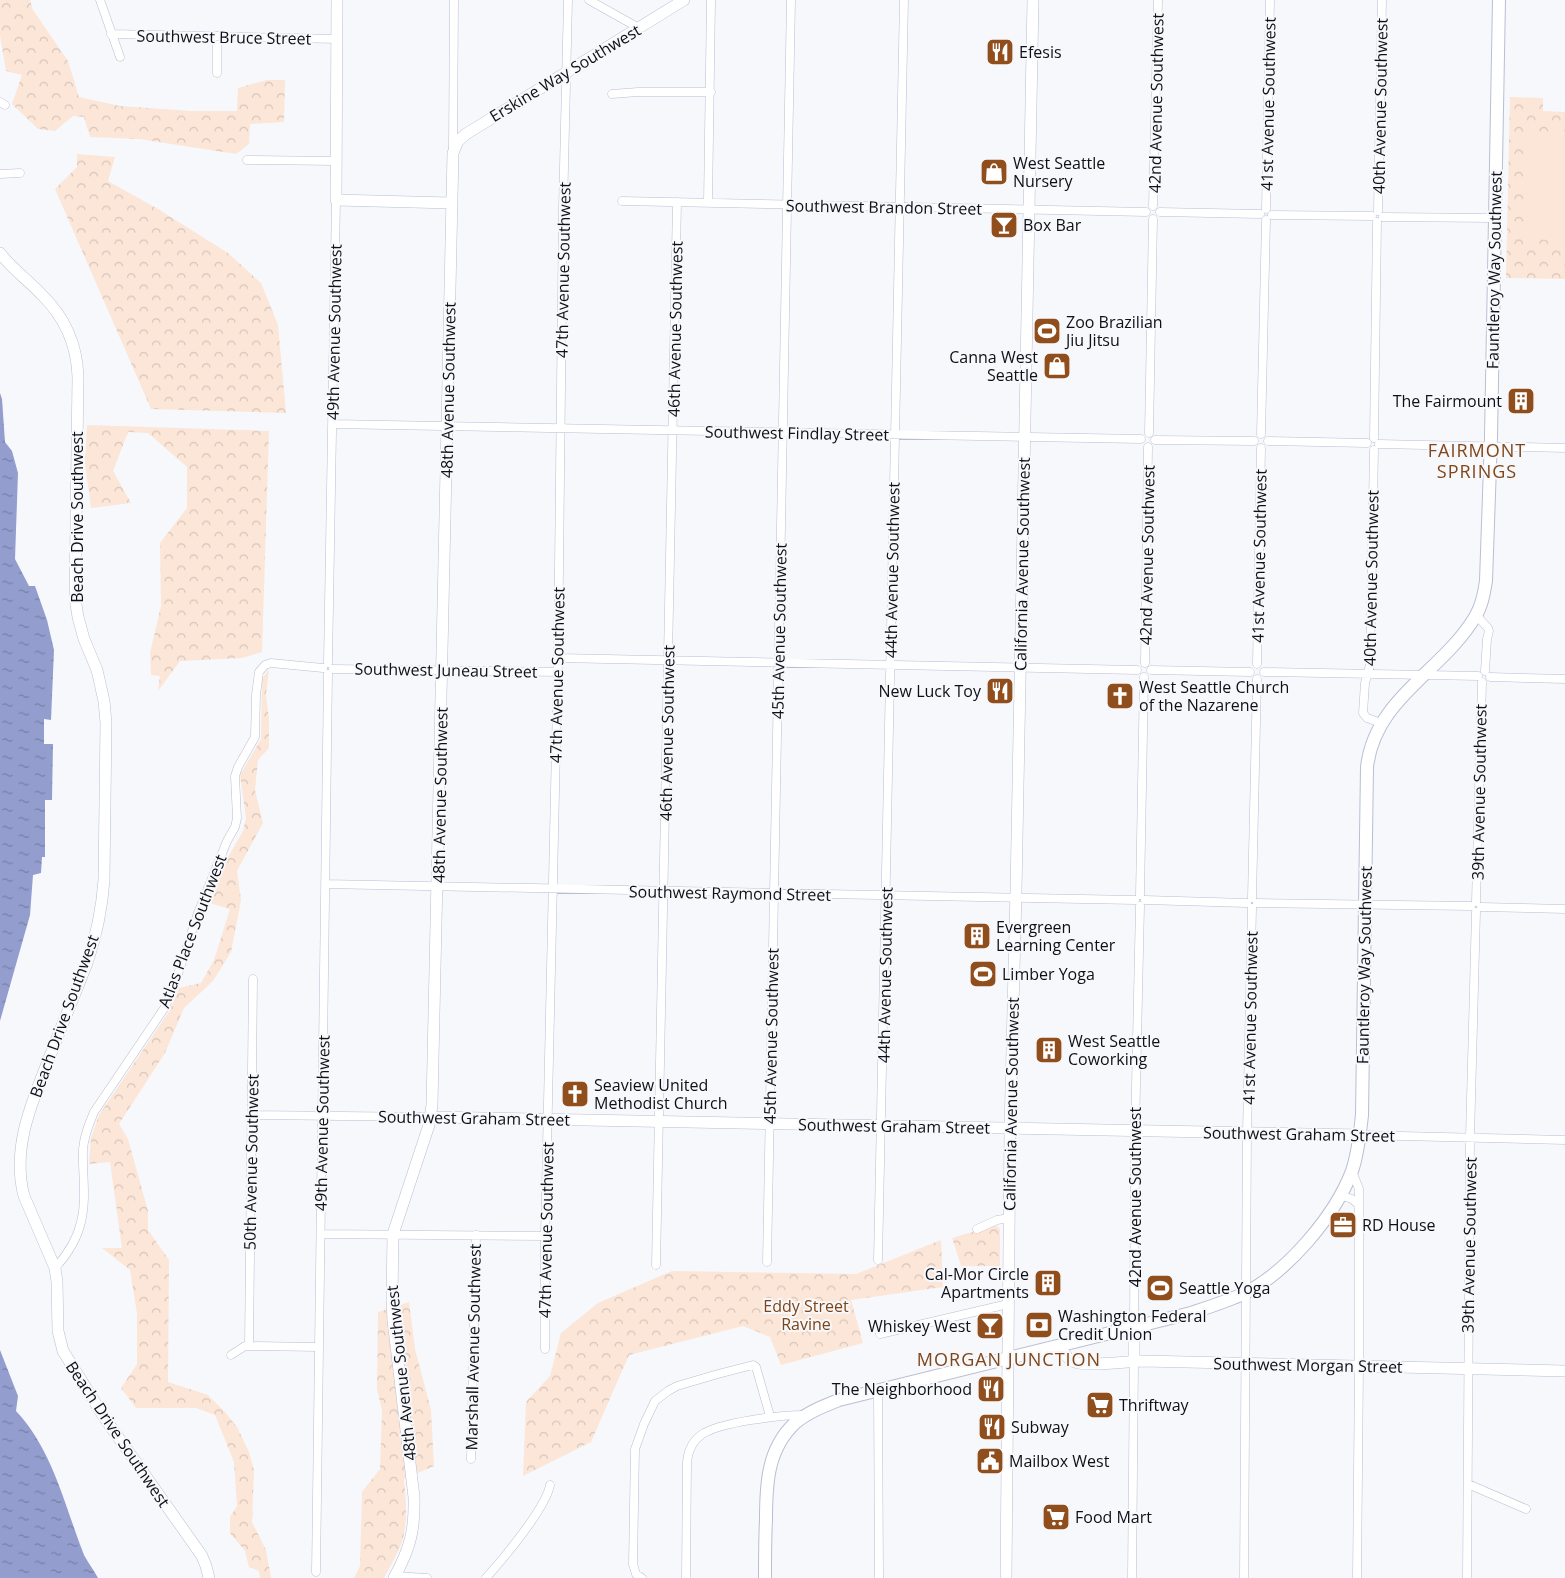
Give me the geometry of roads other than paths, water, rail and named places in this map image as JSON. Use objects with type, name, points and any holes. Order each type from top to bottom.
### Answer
[{"type":"main road","name":"Fauntleroy Way Southwest","points":[[765,1578],[766,1490],[769,1468],[773,1455],[785,1434],[806,1415],[839,1400],[1191,1313],[1246,1292],[1292,1258],[1324,1220],[1352,1171],[1360,1135],[1362,1094],[1367,767],[1370,751],[1381,723],[1402,696],[1460,638],[1476,615],[1483,597],[1488,565],[1499,0]]},
{"type":"street","points":[[100,0],[120,57]]},
{"type":"street","name":"49th Avenue Southwest","points":[[316,1572],[324,884],[336,200],[337,0]]},
{"type":"street","name":"48th Avenue Southwest","points":[[395,1577],[410,1543],[414,1516],[412,1478],[393,1320],[393,1234],[431,1117],[448,426],[454,0]]},
{"type":"street","name":"47th Avenue Southwest","points":[[545,1350],[545,1236],[558,672],[560,428],[568,0]]},
{"type":"street","points":[[589,0],[640,28]]},
{"type":"street","name":"Erskine Way Southwest","points":[[453,152],[458,142],[466,134],[566,71],[640,28],[666,6],[684,0]]},
{"type":"street","points":[[708,203],[711,0]]},
{"type":"street","name":"45th Avenue Southwest","points":[[766,1262],[784,433],[791,0]]},
{"type":"street","name":"44th Avenue Southwest","points":[[878,1260],[904,0]]},
{"type":"street","name":"California Avenue Southwest","points":[[1006,1578],[1010,1129],[1033,0]]},
{"type":"street","name":"42nd Avenue Southwest","points":[[1153,206],[1158,0]]},
{"type":"street","name":"41st Avenue Southwest","points":[[1261,434],[1270,0]]},
{"type":"street","name":"40th Avenue Southwest","points":[[1381,723],[1367,718],[1363,713],[1365,683],[1370,664],[1382,0]]},
{"type":"street","name":"Southwest Bruce Street","points":[[112,34],[337,39]]},
{"type":"street","points":[[216,72],[217,36]]},
{"type":"street","points":[[612,94],[711,92]]},
{"type":"street","points":[[247,160],[335,161]]},
{"type":"street","points":[[0,174],[20,173]]},
{"type":"street","points":[[336,200],[451,202]]},
{"type":"street","name":"Southwest Brandon Street","points":[[622,201],[1146,212]]},
{"type":"street","name":"46th Avenue Southwest","points":[[656,1265],[678,202]]},
{"type":"street","points":[[1153,219],[1148,217],[1146,212],[1148,208],[1153,206],[1160,212],[1494,218]]},
{"type":"street","points":[[1153,219],[1158,217],[1160,212]]},
{"type":"street","points":[[1149,433],[1153,219]]},
{"type":"street","name":"Beach Drive Southwest","points":[[0,253],[56,310],[74,346],[78,376],[75,598],[84,639],[102,687],[106,720],[103,898],[88,960],[31,1104],[19,1164],[20,1183],[55,1268],[58,1331],[63,1351],[104,1417],[202,1556],[209,1578]]},
{"type":"street","name":"Southwest Findlay Street","points":[[332,424],[1142,439]]},
{"type":"street","points":[[1149,433],[1154,435],[1155,440],[1153,445],[1148,447],[1143,444],[1142,439],[1144,435],[1149,433]]},
{"type":"street","points":[[1254,441],[1256,436],[1261,434],[1268,441]]},
{"type":"street","points":[[1155,440],[1254,441]]},
{"type":"street","points":[[1254,441],[1261,448],[1265,447],[1268,441]]},
{"type":"street","points":[[1268,441],[1565,448]]},
{"type":"street","name":"42nd Avenue Southwest","points":[[1145,663],[1148,447]]},
{"type":"street","name":"41st Avenue Southwest","points":[[1257,664],[1261,448]]},
{"type":"street","points":[[1476,615],[1489,631],[1487,639],[1487,674]]},
{"type":"street","name":"Southwest Juneau Street","points":[[558,658],[1137,670]]},
{"type":"street","name":"Southwest Juneau Street","points":[[265,665],[276,662],[328,669],[558,672]]},
{"type":"street","points":[[1145,663],[1149,665],[1151,670],[1149,676],[1144,677],[1139,675],[1137,670],[1140,665],[1145,663]]},
{"type":"street","points":[[1250,672],[1252,667],[1257,664],[1263,667],[1264,672]]},
{"type":"street","name":"Atlas Place Southwest","points":[[55,1268],[71,1248],[81,1223],[84,1199],[84,1148],[89,1124],[94,1112],[165,1007],[219,859],[235,827],[237,818],[235,776],[255,737],[259,672],[265,665]]},
{"type":"street","points":[[1151,670],[1250,672]]},
{"type":"street","points":[[1250,672],[1252,677],[1257,679],[1264,672]]},
{"type":"street","points":[[1264,672],[1480,679],[1480,672],[1565,679]]},
{"type":"street","name":"42nd Avenue Southwest","points":[[1132,1578],[1135,1131],[1144,677]]},
{"type":"street","name":"41st Avenue Southwest","points":[[1244,1578],[1247,1133],[1257,679]]},
{"type":"street","name":"39th Avenue Southwest","points":[[1467,1578],[1470,1137],[1480,679]]},
{"type":"street","name":"Southwest Raymond Street","points":[[324,884],[1565,909]]},
{"type":"street","name":"50th Avenue Southwest","points":[[248,1346],[253,1115],[253,979]]},
{"type":"street","name":"Southwest Graham Street","points":[[253,1115],[882,1125],[1565,1140]]},
{"type":"street","points":[[1352,1171],[1359,1189],[1360,1205],[1360,1366],[1356,1578]]},
{"type":"street","points":[[1339,1195],[1352,1199],[1360,1205]]},
{"type":"street","points":[[977,1229],[997,1220],[1010,1218]]},
{"type":"street","points":[[321,1234],[545,1236]]},
{"type":"street","name":"Marshall Avenue Southwest","points":[[471,1460],[476,1235]]},
{"type":"street","points":[[880,1334],[1008,1304]]},
{"type":"street","points":[[231,1355],[242,1347],[248,1346],[319,1347]]},
{"type":"street","name":"Southwest Morgan Street","points":[[1060,1346],[1069,1359],[1078,1363],[1125,1364],[1134,1361],[1565,1371]]},
{"type":"street","points":[[640,1577],[634,1570],[633,1564],[635,1449],[655,1401],[677,1386],[755,1365],[770,1416]]},
{"type":"street","points":[[878,1390],[878,1578]]},
{"type":"street","points":[[686,1578],[687,1462],[691,1448],[696,1440],[703,1434],[724,1427],[770,1416],[806,1415]]},
{"type":"street","points":[[1468,1484],[1526,1510]]},
{"type":"street","points":[[486,1578],[525,1530],[548,1493],[550,1485]]},
{"type":"street","points":[[395,1577],[427,1578]]},
{"type":"water","points":[[0,393],[5,442],[12,451],[18,473],[15,559],[29,586],[35,586],[47,620],[54,650],[51,720],[44,719],[44,744],[53,744],[52,800],[45,800],[45,857],[42,857],[41,873],[33,875],[30,915],[0,1021]]},
{"type":"water","points":[[0,1350],[18,1396],[16,1411],[29,1426],[49,1461],[84,1555],[98,1578],[0,1578]]},
{"type":"place","name":"Efesis","points":[[1000,52]]},
{"type":"place","name":"West Seattle Nursery","points":[[994,172]]},
{"type":"place","name":"Box Bar","points":[[1004,225]]},
{"type":"place","name":"Zoo Brazilian Jiu Jitsu","points":[[1047,331]]},
{"type":"place","name":"Canna West Seattle","points":[[1057,366]]},
{"type":"place","name":"The Fairmount","points":[[1521,401]]},
{"type":"place","name":"New Luck Toy","points":[[1000,691]]},
{"type":"place","name":"West Seattle Church of the Nazarene","points":[[1120,696]]},
{"type":"place","name":"Evergreen Learning Center","points":[[977,936]]},
{"type":"place","name":"Limber Yoga","points":[[983,974]]},
{"type":"place","name":"West Seattle Coworking","points":[[1049,1050]]},
{"type":"place","name":"Seaview United Methodist Church","points":[[575,1094]]},
{"type":"place","name":"RD House","points":[[1343,1225]]},
{"type":"place","name":"Cal-Mor Circle Apartments","points":[[1048,1283]]},
{"type":"place","name":"Seattle Yoga","points":[[1160,1288]]},
{"type":"place","name":"Washington Federal Credit Union","points":[[1039,1325]]},
{"type":"place","name":"Whiskey West","points":[[990,1326]]},
{"type":"place","name":"The Neighborhood","points":[[991,1389]]},
{"type":"place","name":"Thriftway","points":[[1100,1405]]},
{"type":"place","name":"Subway","points":[[992,1427]]},
{"type":"place","name":"Mailbox West","points":[[990,1461]]},
{"type":"place","name":"Food Mart","points":[[1056,1517]]},
{"type":"district","name":"FAIRMONT SPRINGS","points":[[1477,461]]},
{"type":"district","name":"MORGAN JUNCTION","points":[[1009,1360]]},
{"type":"park label","name":"Eddy Street Ravine","points":[[806,1315]]}]
